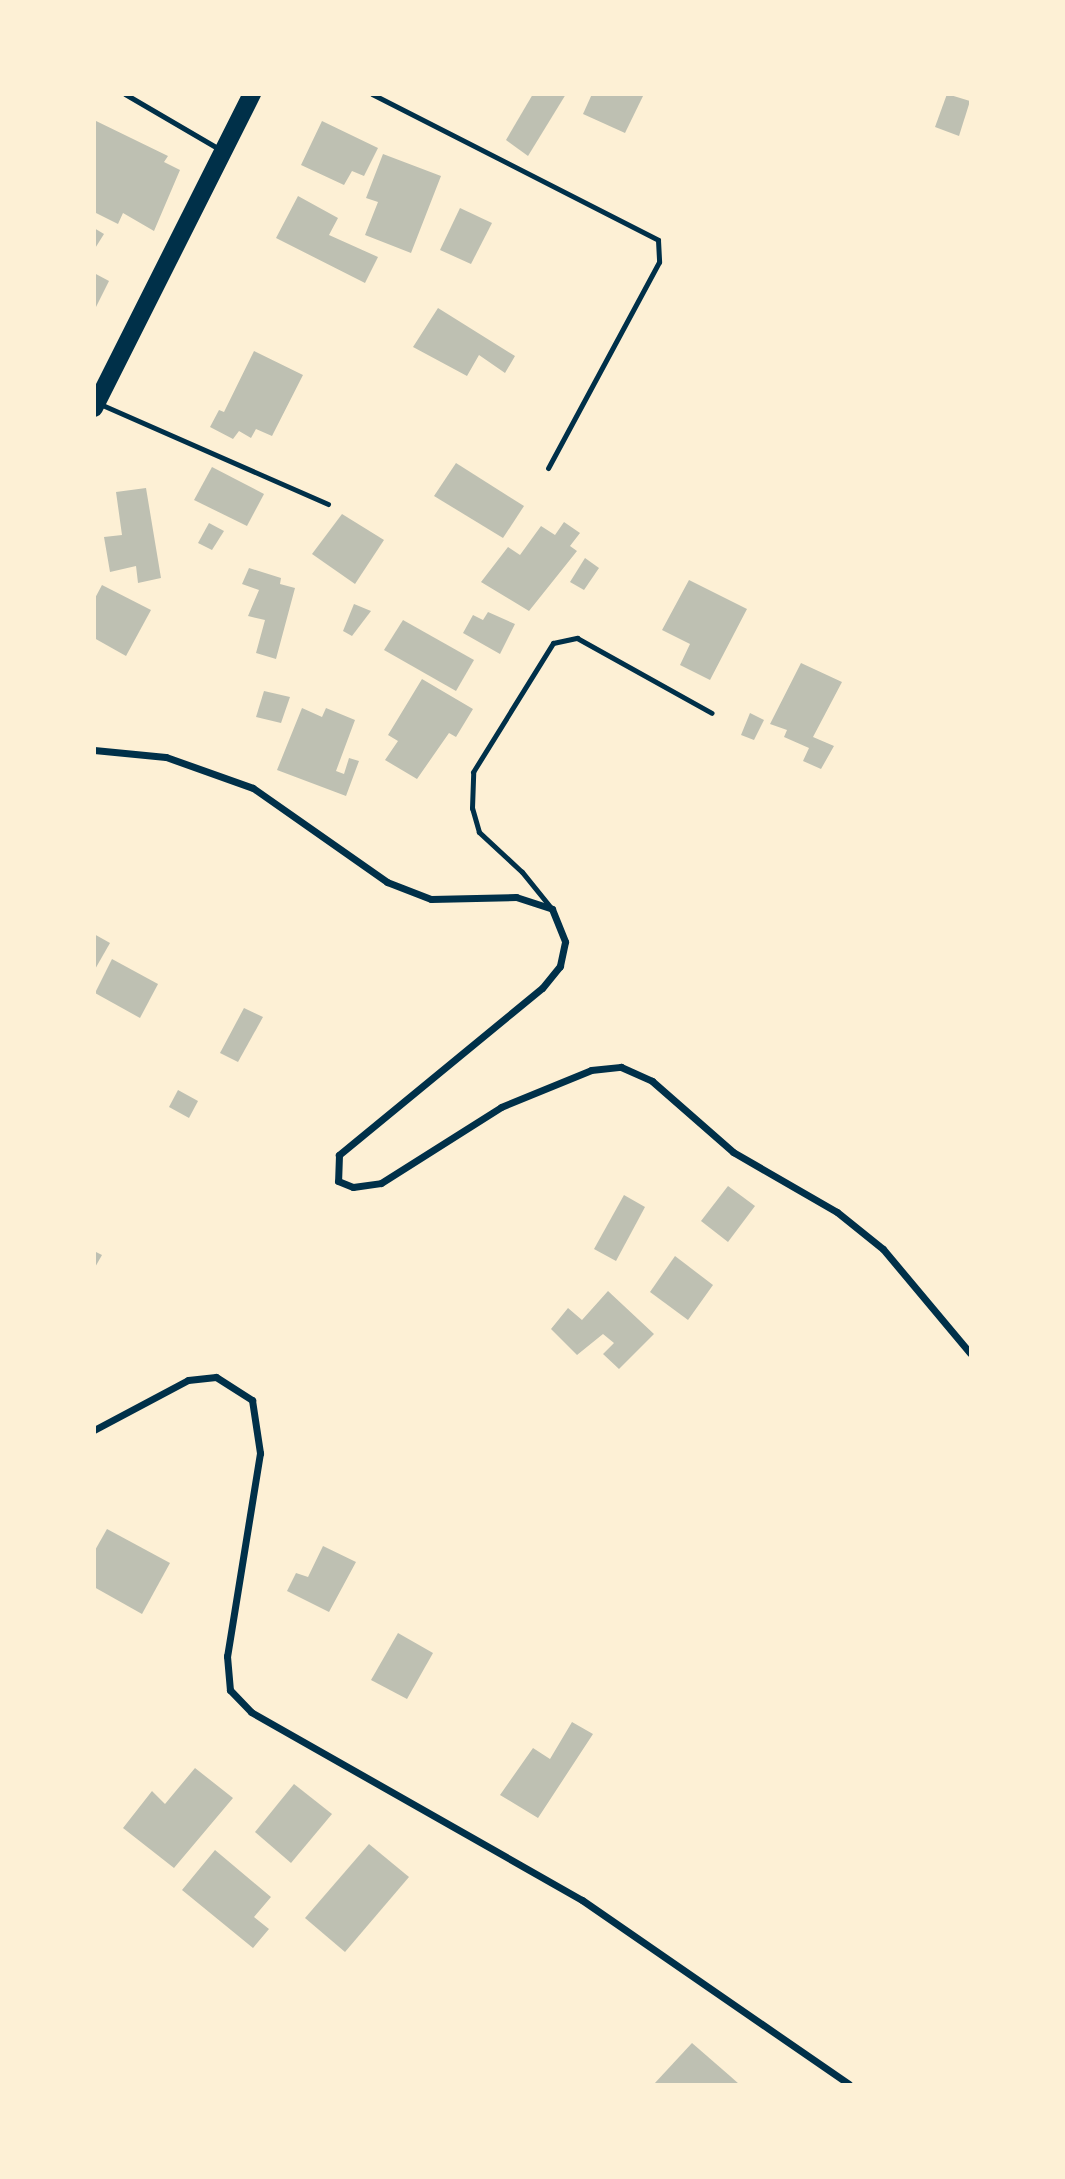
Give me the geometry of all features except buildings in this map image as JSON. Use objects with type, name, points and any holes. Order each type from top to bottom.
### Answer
[{"type":"main road","points":[[96,406],[252,94]]},
{"type":"street","points":[[94,750],[166,757],[254,788],[387,882],[432,899],[516,897],[552,909],[565,942],[560,966],[542,988],[339,1155],[338,1181],[353,1187],[381,1183],[501,1107],[592,1070],[621,1067],[652,1081],[733,1152],[837,1212],[883,1249],[971,1353]]},
{"type":"street","points":[[94,1430],[188,1380],[216,1377],[252,1400],[260,1453],[227,1656],[230,1690],[251,1712],[582,1900],[849,2084]]},
{"type":"lane","points":[[125,94],[224,152]]},
{"type":"lane","points":[[372,94],[658,240],[659,262],[548,468]]},
{"type":"lane","points":[[96,406],[328,504]]},
{"type":"lane","points":[[552,909],[522,872],[479,832],[472,808],[473,772],[553,643],[577,638],[712,713]]}]
